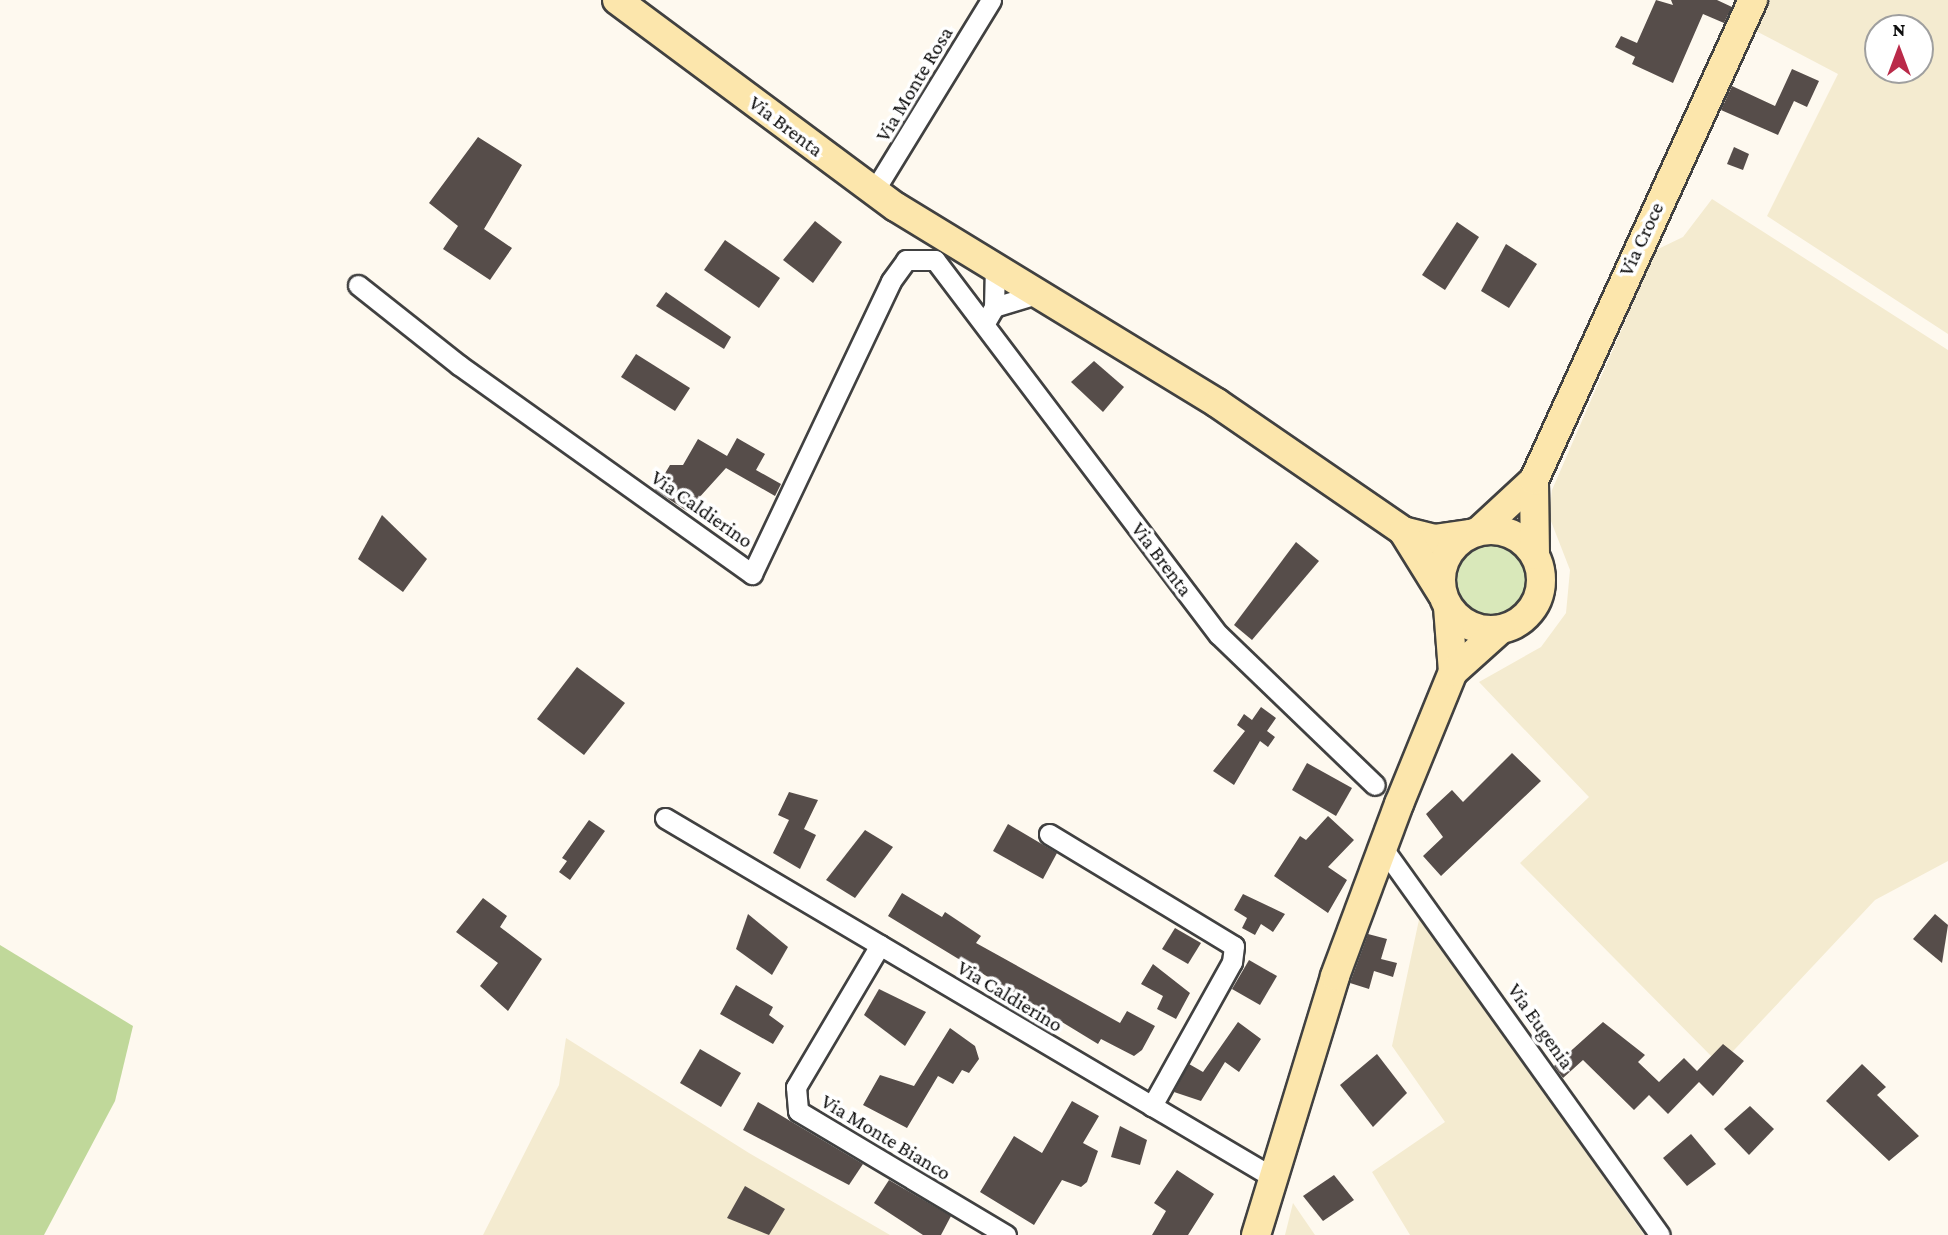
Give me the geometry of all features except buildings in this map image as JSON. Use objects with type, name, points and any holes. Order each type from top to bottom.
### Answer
[{"type":"main road","name":"Via Brenta","points":[[617,0],[874,191],[1217,403],[1403,531],[1434,539],[1475,532]]},
{"type":"main road","name":"Via Croce","points":[[1453,672],[1445,601],[1445,559],[1534,480],[1753,0]]},
{"type":"main road","name":"Via Croce","points":[[1501,629],[1522,619],[1537,601],[1540,569],[1535,555],[1534,480]]},
{"type":"main road","name":"Via Brenta","points":[[1403,531],[1445,601]]},
{"type":"main road","points":[[1475,532],[1511,534],[1535,555]]},
{"type":"main road","points":[[1445,601],[1471,626],[1501,629]]},
{"type":"main road","points":[[1256,1235],[1382,847],[1453,672],[1501,629]]},
{"type":"street","name":"Via Monte Rosa","points":[[874,191],[991,0]]},
{"type":"street","name":"Via Caldierino","points":[[358,285],[459,365],[752,574],[827,409],[906,260],[926,258],[944,267],[990,314]]},
{"type":"street","points":[[995,267],[990,314],[1037,294]]},
{"type":"street","name":"Via Brenta","points":[[990,314],[1219,635],[1375,785]]},
{"type":"street","name":"Via Caldierino","points":[[665,818],[1274,1178]]},
{"type":"street","points":[[1049,834],[1234,946],[1232,962],[1152,1106]]},
{"type":"street","name":"Via Eugenia","points":[[1382,847],[1660,1235]]},
{"type":"street","name":"Via Monte Bianco","points":[[880,945],[796,1087],[798,1111],[1006,1235]]},
{"type":"shaded area","points":[[1770,0],[1948,0],[1948,334],[1767,216],[1838,74],[1756,31]]},
{"type":"shaded area","points":[[1712,199],[1948,350],[1948,861],[1875,900],[1720,1065],[1520,863],[1589,797],[1479,682],[1541,647],[1566,613],[1570,570],[1549,516],[1552,490],[1656,250],[1683,237]]},
{"type":"shaded area","points":[[1420,915],[1644,1235],[1410,1235],[1372,1172],[1445,1122],[1392,1046]]},
{"type":"shaded area","points":[[566,1038],[749,1153],[890,1235],[483,1235],[559,1085]]},
{"type":"shaded area","points":[[1293,1203],[1315,1235],[1285,1235]]},
{"type":"green space","points":[[1490,542],[1505,545],[1518,553],[1526,566],[1529,581],[1526,596],[1518,609],[1505,617],[1490,620],[1475,617],[1462,609],[1454,596],[1451,581],[1454,566],[1462,553],[1475,545]]},
{"type":"green space","points":[[0,945],[133,1026],[115,1101],[44,1235],[0,1235]]}]
